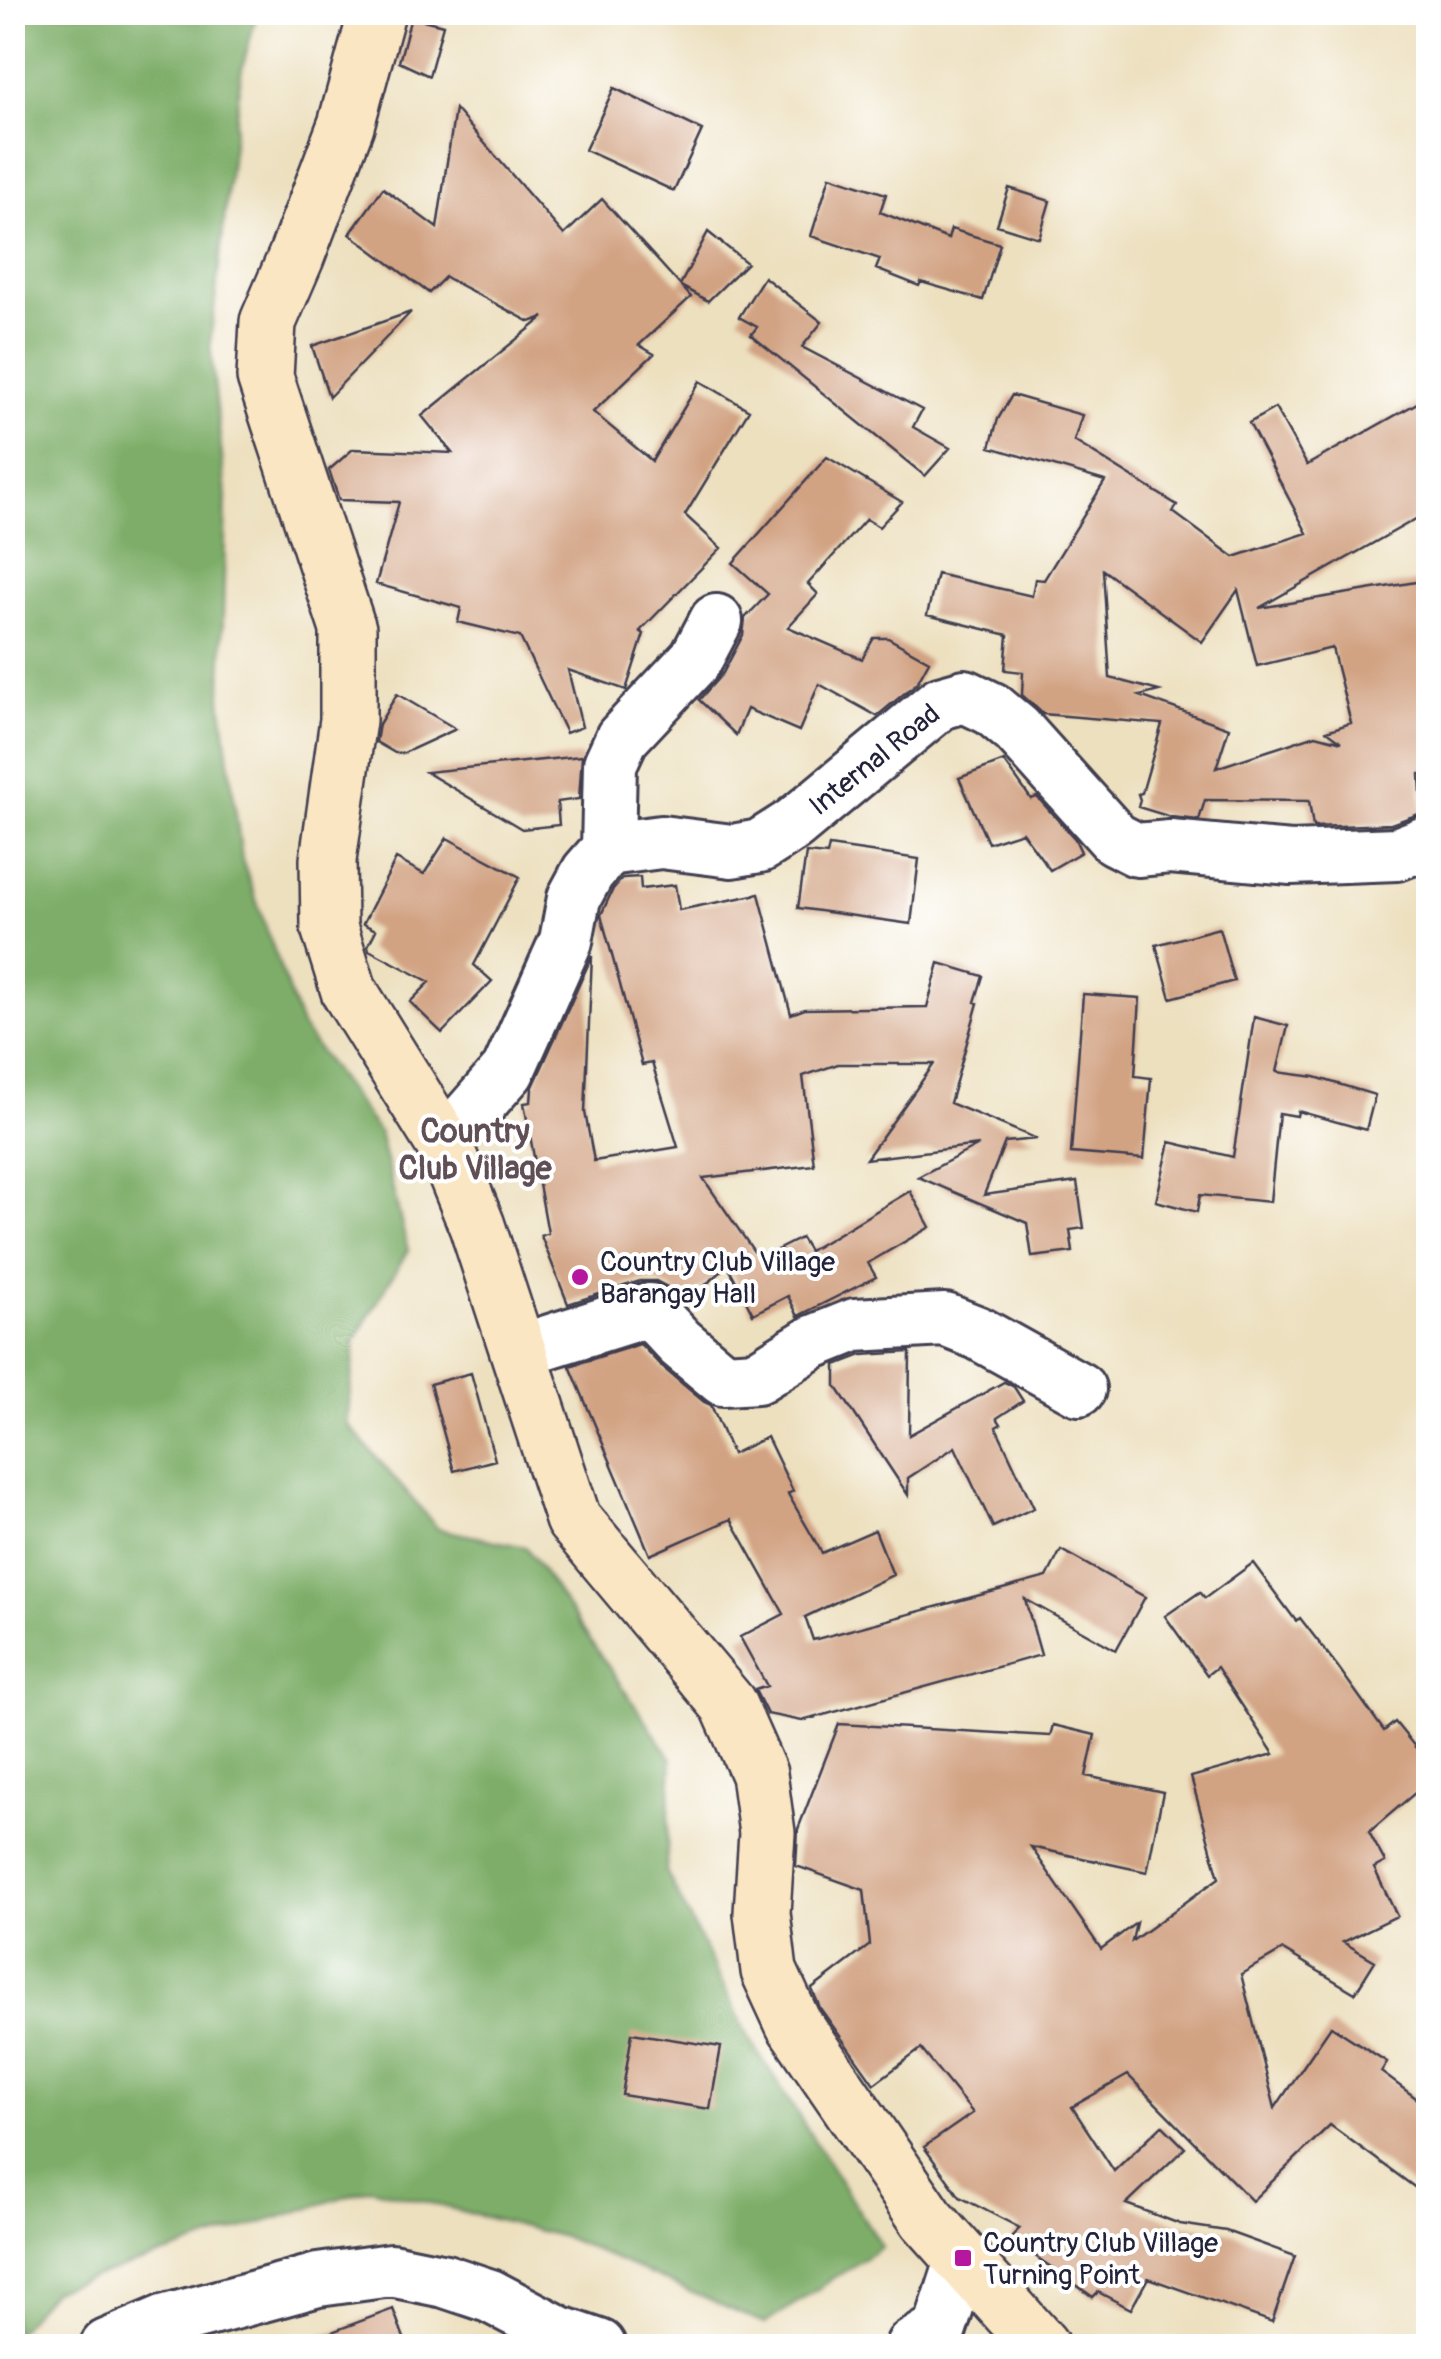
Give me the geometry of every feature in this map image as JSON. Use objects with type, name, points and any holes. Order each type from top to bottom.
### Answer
[{"type":"main road","points":[[377,12],[346,125],[268,322],[265,377],[348,628],[348,720],[328,860],[329,927],[349,991],[444,1144],[477,1226],[574,1519],[728,1704],[759,1774],[767,1833],[762,1913],[769,1971],[793,2022],[927,2219],[1041,2346]]},
{"type":"street","points":[[444,1144],[508,1072],[566,941],[574,898],[588,872],[608,850],[610,764],[622,738],[696,659],[716,621]]},
{"type":"street","name":"Internal Road","points":[[608,850],[660,842],[732,851],[760,846],[793,825],[940,703],[966,696],[992,709],[1017,730],[1115,839],[1137,850],[1170,847],[1291,858],[1397,854],[1428,842]]},
{"type":"street","points":[[519,1350],[649,1310],[680,1344],[723,1379],[757,1377],[813,1342],[855,1325],[945,1320],[1079,1389]]},
{"type":"street","points":[[912,2346],[940,2329],[964,2258]]},
{"type":"street","points":[[107,2346],[166,2321],[219,2306],[318,2280],[391,2270],[446,2281],[490,2296],[558,2332],[599,2346]]},
{"type":"green space","points":[[13,13],[257,13],[241,73],[210,344],[226,495],[221,699],[242,860],[301,1026],[379,1133],[408,1250],[356,1338],[347,1423],[438,1529],[526,1547],[672,1759],[666,1871],[749,2038],[882,2247],[764,2324],[567,2238],[371,2188],[53,2290],[13,2336]]},
{"type":"building","points":[[411,17],[443,25],[429,76],[399,62]]},
{"type":"building","points":[[614,88],[702,130],[674,191],[585,150]]},
{"type":"building","points":[[455,109],[564,235],[602,199],[680,285],[708,232],[747,263],[708,301],[681,286],[691,297],[639,345],[654,354],[593,412],[652,461],[700,381],[749,410],[685,515],[721,548],[640,631],[644,634],[626,690],[568,670],[582,727],[566,733],[520,637],[458,622],[461,608],[376,584],[399,502],[339,500],[329,470],[353,449],[452,453],[422,416],[544,317],[530,322],[445,277],[429,293],[350,234],[383,188],[437,228]]},
{"type":"building","points":[[830,176],[886,194],[880,212],[948,239],[951,229],[1000,244],[983,300],[921,282],[919,286],[876,269],[880,259],[811,236]]},
{"type":"building","points":[[1009,188],[1050,201],[1039,238],[997,225]]},
{"type":"building","points":[[764,277],[822,322],[802,347],[922,410],[913,427],[950,448],[925,476],[751,335],[757,327],[739,317]]},
{"type":"building","points":[[411,312],[329,397],[312,346]]},
{"type":"building","points":[[1012,395],[1082,415],[1074,441],[1177,505],[1173,512],[1234,557],[1307,533],[1249,423],[1275,408],[1307,465],[1428,397],[1428,512],[1259,608],[1428,580],[1428,773],[1420,774],[1422,813],[1391,824],[1313,827],[1309,801],[1205,800],[1199,820],[1138,807],[1138,794],[1142,793],[1162,724],[1043,714],[1022,695],[1023,672],[1005,670],[1008,635],[927,615],[937,574],[1032,596],[1035,579],[1044,580],[1105,481],[990,447],[998,419]],"holes":[[[1103,570],[1202,642],[1238,590],[1257,666],[1332,648],[1351,723],[1327,731],[1342,742],[1316,735],[1216,768],[1229,728],[1140,696],[1159,691],[1110,678]]]},
{"type":"building","points":[[827,457],[902,502],[879,527],[866,519],[808,584],[818,594],[788,627],[862,659],[874,638],[888,638],[929,661],[917,683],[877,716],[819,684],[799,731],[747,709],[736,735],[699,700],[723,673],[743,635],[745,618],[768,594],[733,563]]},
{"type":"building","points":[[397,694],[456,729],[404,753],[395,753],[376,742],[379,724]]},
{"type":"building","points":[[582,756],[579,799],[557,802],[559,825],[522,829],[426,772]]},
{"type":"building","points":[[1004,761],[1031,799],[1037,797],[1075,839],[1081,852],[1050,870],[1022,832],[988,843],[959,778]]},
{"type":"building","points":[[447,838],[520,877],[474,965],[492,981],[442,1033],[410,1002],[430,982],[369,950],[376,930],[363,924],[396,859],[424,874]]},
{"type":"building","points":[[829,846],[919,859],[911,924],[798,908],[806,853],[827,855]]},
{"type":"building","points":[[640,877],[641,889],[675,885],[679,910],[759,894],[791,1014],[805,1009],[927,1007],[939,963],[983,976],[950,1103],[1037,1139],[1005,1142],[984,1195],[1077,1182],[1084,1228],[1070,1230],[1073,1252],[1032,1257],[1027,1223],[918,1177],[979,1145],[866,1159],[934,1064],[838,1064],[803,1076],[814,1165],[703,1178],[759,1259],[801,1238],[809,1251],[910,1191],[930,1227],[868,1263],[876,1277],[798,1316],[788,1296],[753,1314],[728,1266],[684,1303],[656,1281],[640,1281],[568,1304],[541,1236],[548,1233],[524,1103],[531,1102],[532,1089],[592,956],[585,1112],[594,1161],[678,1147],[652,1063],[642,1065],[601,915],[623,878]]},
{"type":"building","points":[[1219,928],[1234,981],[1171,998],[1156,945]]},
{"type":"building","points":[[1083,994],[1140,998],[1135,1076],[1151,1078],[1144,1159],[1071,1153]]},
{"type":"building","points":[[1254,1017],[1288,1026],[1277,1072],[1315,1077],[1375,1095],[1366,1130],[1298,1111],[1297,1116],[1279,1113],[1270,1202],[1200,1195],[1197,1212],[1156,1201],[1170,1142],[1233,1157]]},
{"type":"building","points":[[640,1344],[661,1366],[711,1405],[732,1454],[767,1437],[793,1491],[788,1494],[822,1553],[875,1530],[893,1575],[805,1617],[813,1640],[1047,1577],[1061,1550],[1145,1597],[1116,1650],[1025,1599],[1041,1655],[802,1721],[767,1714],[755,1690],[767,1686],[740,1637],[784,1614],[731,1519],[650,1555],[570,1366]]},
{"type":"building","points":[[910,1352],[909,1435],[1004,1382],[1014,1387],[1023,1401],[997,1418],[1001,1424],[996,1427],[1034,1508],[993,1527],[955,1447],[908,1478],[908,1495],[836,1386],[836,1365],[862,1355]]},
{"type":"building","points":[[471,1373],[495,1460],[454,1471],[430,1384]]},
{"type":"building","points":[[1253,1563],[1296,1621],[1300,1618],[1384,1731],[1395,1722],[1428,1763],[1428,1782],[1369,1832],[1385,1862],[1374,1868],[1397,1916],[1343,1942],[1375,1961],[1355,1993],[1283,1950],[1241,1974],[1275,2108],[1331,2026],[1387,2062],[1381,2072],[1428,2107],[1428,2197],[1330,2125],[1252,2201],[1128,2075],[1072,2107],[1114,2171],[1162,2125],[1185,2148],[1126,2204],[1180,2224],[1226,2231],[1295,2256],[1272,2322],[1148,2278],[1131,2309],[1098,2292],[1093,2297],[1010,2238],[1020,2228],[960,2197],[924,2147],[973,2113],[921,2049],[874,2084],[820,2008],[812,1989],[870,1945],[864,1890],[796,1866],[798,1829],[839,1724],[1050,1736],[1053,1725],[1095,1735],[1086,1776],[1163,1792],[1147,1872],[1031,1847],[1101,1949],[1136,1923],[1132,1941],[1219,1878],[1191,1777],[1274,1754],[1217,1667],[1207,1675],[1165,1616],[1200,1592],[1205,1598]]},
{"type":"building","points":[[632,2033],[721,2047],[710,2109],[622,2095]]},
{"type":"building","points":[[393,2309],[407,2346],[302,2346],[302,2343]]},
{"type":"place","name":"Country Club Village Barangay Hall","points":[[580,1277]]},
{"type":"place","name":"Country Club Village Turning Point","points":[[963,2258]]},
{"type":"district","name":"Country Club Village","points":[[475,1150]]}]
